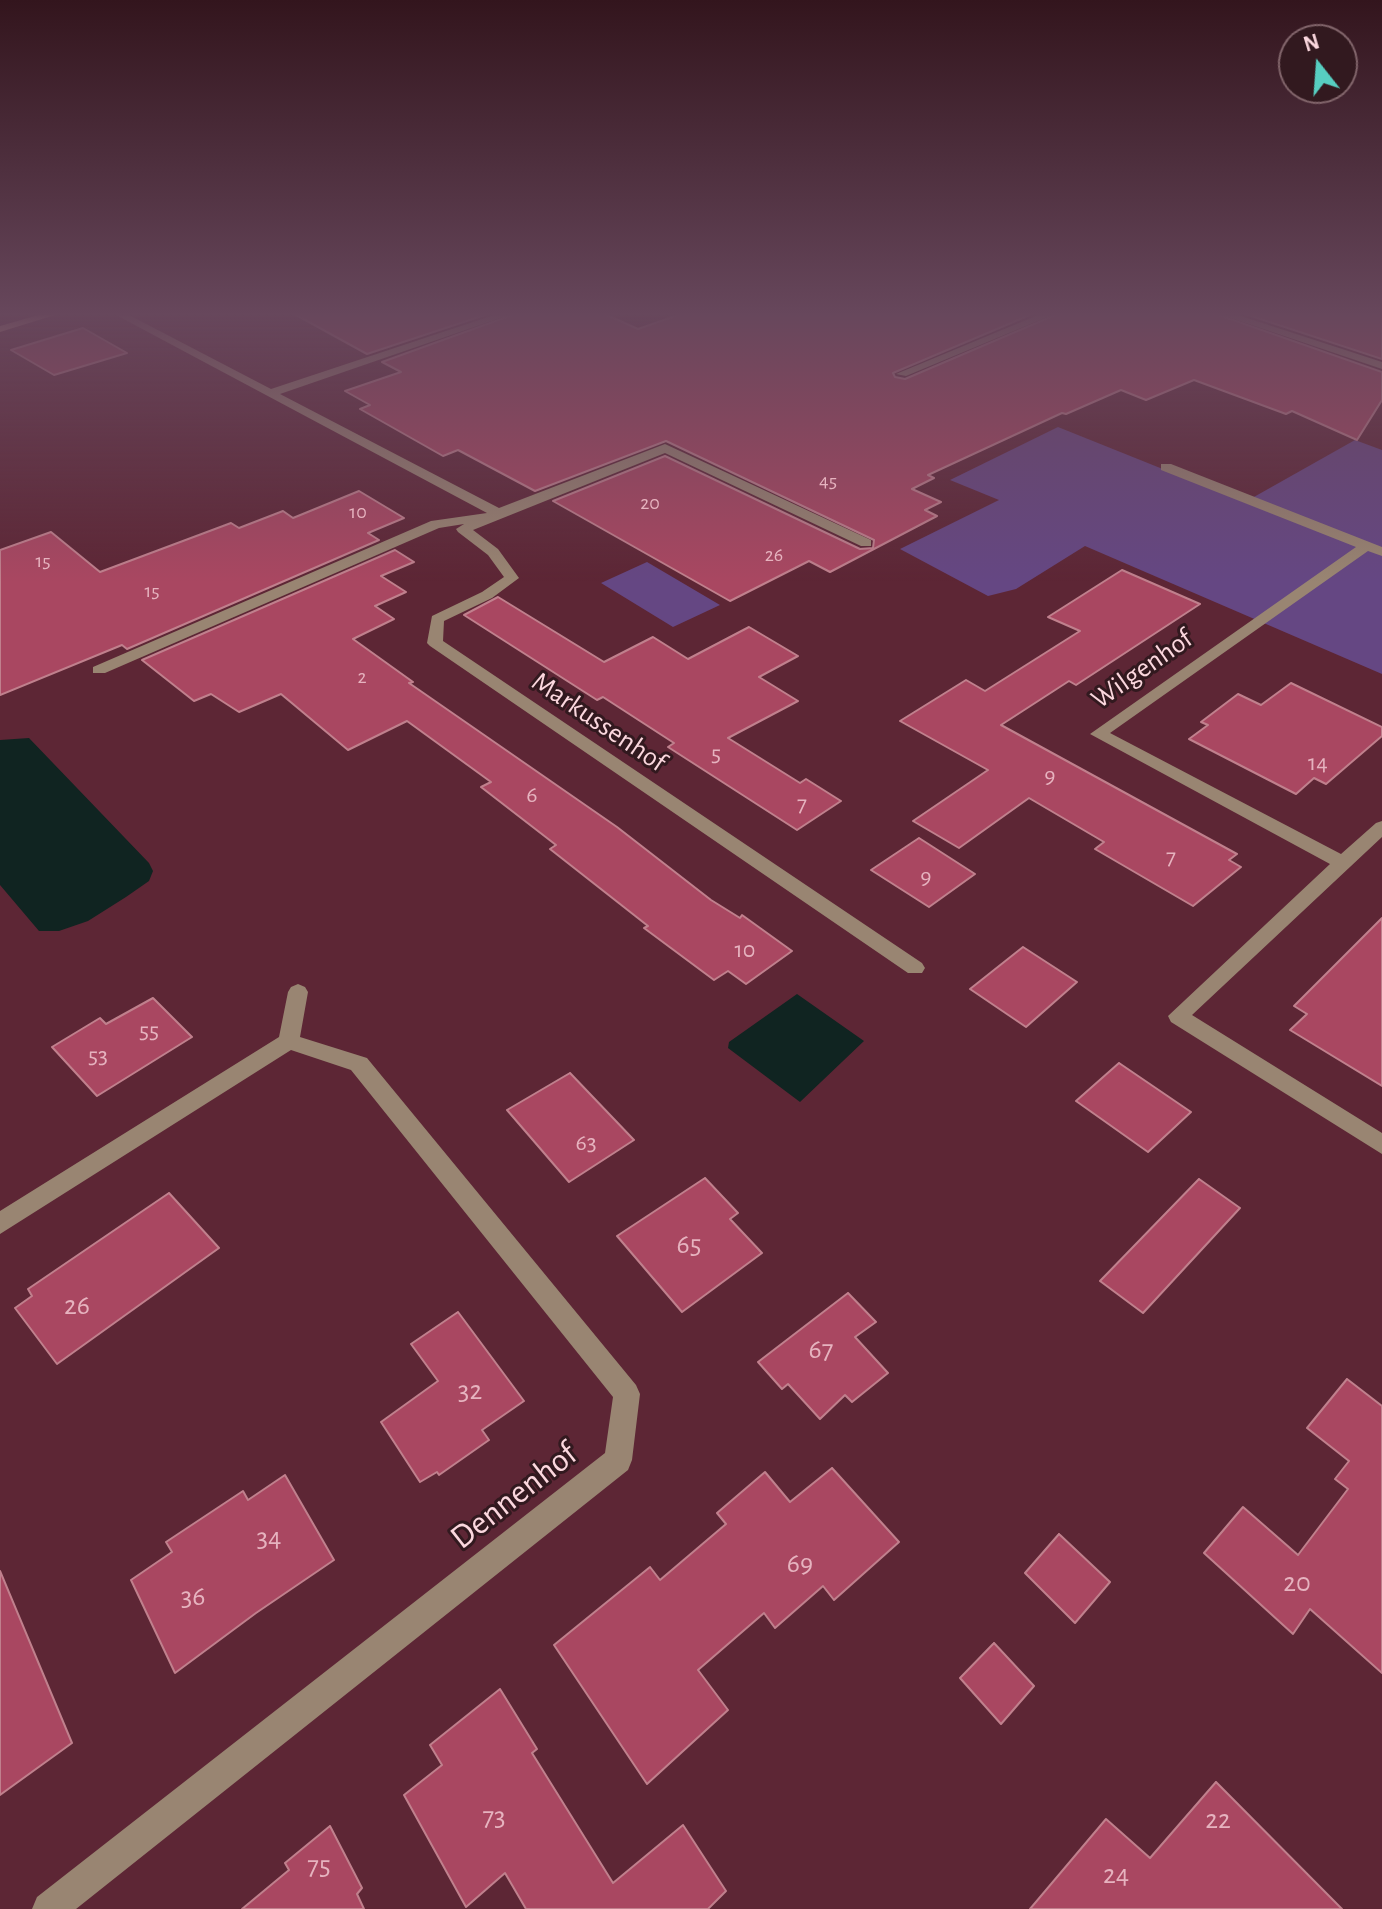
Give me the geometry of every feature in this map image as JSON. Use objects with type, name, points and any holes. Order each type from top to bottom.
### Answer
[{"type":"street","points":[[287,404],[498,513]]},
{"type":"street","points":[[99,670],[436,524],[498,513],[665,448],[866,543]]},
{"type":"street","name":"Wilgenhof","points":[[1166,467],[1374,549]]},
{"type":"street","name":"Markussenhof","points":[[498,513],[463,529],[493,552],[512,578],[487,595],[437,619],[435,643],[915,968]]},
{"type":"street","name":"Wilgenhof","points":[[1343,863],[1098,734],[1374,549]]},
{"type":"street","points":[[1382,827],[1178,1016],[1382,1145]]},
{"type":"street","points":[[0,1224],[289,1041],[298,992]]},
{"type":"street","name":"Dennenhof","points":[[49,1909],[618,1460],[627,1394],[359,1064],[289,1041]]},
{"type":"shaded area","points":[[1058,427],[1245,502],[1355,440],[1382,450],[1382,674],[1085,546],[1016,589],[988,596],[900,549],[999,500],[950,480]]},
{"type":"shaded area","points":[[647,562],[720,605],[673,627],[601,583]]},
{"type":"water","points":[[29,738],[149,863],[153,871],[149,881],[126,897],[88,921],[59,931],[39,931],[0,885],[0,740]]},
{"type":"water","points":[[797,994],[864,1041],[800,1102],[728,1048],[729,1042]]},
{"type":"building","points":[[1089,404],[1062,413],[928,475],[934,478],[912,489],[941,502],[925,510],[937,516],[830,572],[809,561],[730,601],[553,501],[665,456],[860,549],[873,548],[874,540],[666,441],[535,491],[458,450],[443,456],[360,409],[370,405]]},
{"type":"building","points":[[1259,404],[1379,404],[1357,440],[1292,411],[1286,414]]},
{"type":"building","points":[[359,491],[404,518],[368,533],[379,540],[127,649],[122,645],[0,695],[0,550],[51,532],[100,572],[231,523],[239,528],[283,511],[293,518]]},
{"type":"building","points":[[395,550],[414,562],[381,576],[406,592],[375,606],[394,619],[353,639],[413,682],[409,683],[617,827],[711,900],[740,918],[742,915],[792,951],[746,984],[728,971],[714,980],[644,928],[648,926],[550,849],[556,845],[481,787],[491,782],[407,721],[348,750],[281,694],[239,712],[211,694],[194,701],[142,660]]},
{"type":"building","points":[[1122,570],[1200,604],[1076,685],[1069,681],[1001,725],[1237,854],[1229,860],[1241,867],[1193,906],[1095,849],[1104,842],[1029,798],[959,848],[913,821],[988,770],[900,721],[966,680],[985,691],[1080,631],[1048,617]]},
{"type":"building","points":[[498,597],[604,662],[653,637],[688,659],[749,627],[798,656],[759,677],[798,701],[728,738],[800,783],[806,779],[841,801],[797,830],[668,747],[674,743],[603,697],[597,700],[464,615]]},
{"type":"building","points":[[1291,683],[1382,727],[1382,736],[1326,784],[1314,778],[1296,794],[1189,739],[1208,725],[1201,722],[1238,694],[1261,705]]},
{"type":"building","points":[[919,838],[975,874],[929,907],[871,870]]},
{"type":"building","points":[[1382,918],[1382,1086],[1290,1030],[1307,1014],[1294,1006]]},
{"type":"building","points":[[1023,947],[1077,982],[1026,1027],[970,989]]},
{"type":"building","points":[[153,998],[192,1037],[97,1096],[52,1047],[100,1018],[106,1024]]},
{"type":"building","points":[[1119,1063],[1191,1112],[1148,1152],[1076,1101]]},
{"type":"building","points":[[570,1073],[634,1140],[569,1182],[507,1110]]},
{"type":"building","points":[[705,1178],[738,1213],[730,1219],[762,1253],[682,1312],[617,1236]]},
{"type":"building","points":[[1199,1179],[1240,1208],[1143,1313],[1100,1281]]},
{"type":"building","points":[[169,1193],[219,1248],[57,1364],[15,1308],[32,1296],[28,1289]]},
{"type":"building","points":[[848,1293],[876,1322],[855,1337],[888,1373],[852,1402],[845,1395],[820,1419],[788,1384],[782,1389],[758,1362]]},
{"type":"building","points":[[458,1312],[524,1401],[482,1430],[489,1440],[439,1475],[437,1472],[420,1482],[381,1422],[438,1381],[411,1344]]},
{"type":"building","points":[[1347,1379],[1382,1406],[1382,1673],[1310,1609],[1293,1634],[1204,1553],[1243,1507],[1298,1555],[1348,1489],[1335,1479],[1349,1461],[1307,1428]]},
{"type":"building","points":[[832,1468],[899,1542],[834,1600],[823,1586],[775,1628],[764,1613],[698,1670],[728,1710],[647,1784],[554,1645],[650,1567],[660,1580],[726,1524],[717,1513],[765,1472],[790,1502]]},
{"type":"building","points":[[285,1475],[334,1560],[175,1673],[131,1580],[172,1552],[166,1542],[243,1491],[248,1500]]},
{"type":"building","points":[[1059,1534],[1110,1582],[1075,1623],[1025,1573]]},
{"type":"building","points":[[0,1571],[72,1743],[0,1795]]},
{"type":"building","points":[[994,1643],[1034,1686],[1001,1724],[960,1678]]},
{"type":"building","points":[[500,1689],[537,1749],[532,1753],[613,1883],[683,1825],[726,1891],[708,1909],[526,1909],[505,1873],[466,1907],[404,1795],[442,1765],[430,1745]]},
{"type":"building","points":[[1216,1782],[1342,1909],[1030,1909],[1106,1819],[1150,1858]]},
{"type":"building","points":[[330,1826],[362,1888],[357,1894],[364,1909],[242,1909],[289,1870],[285,1863]]}]
